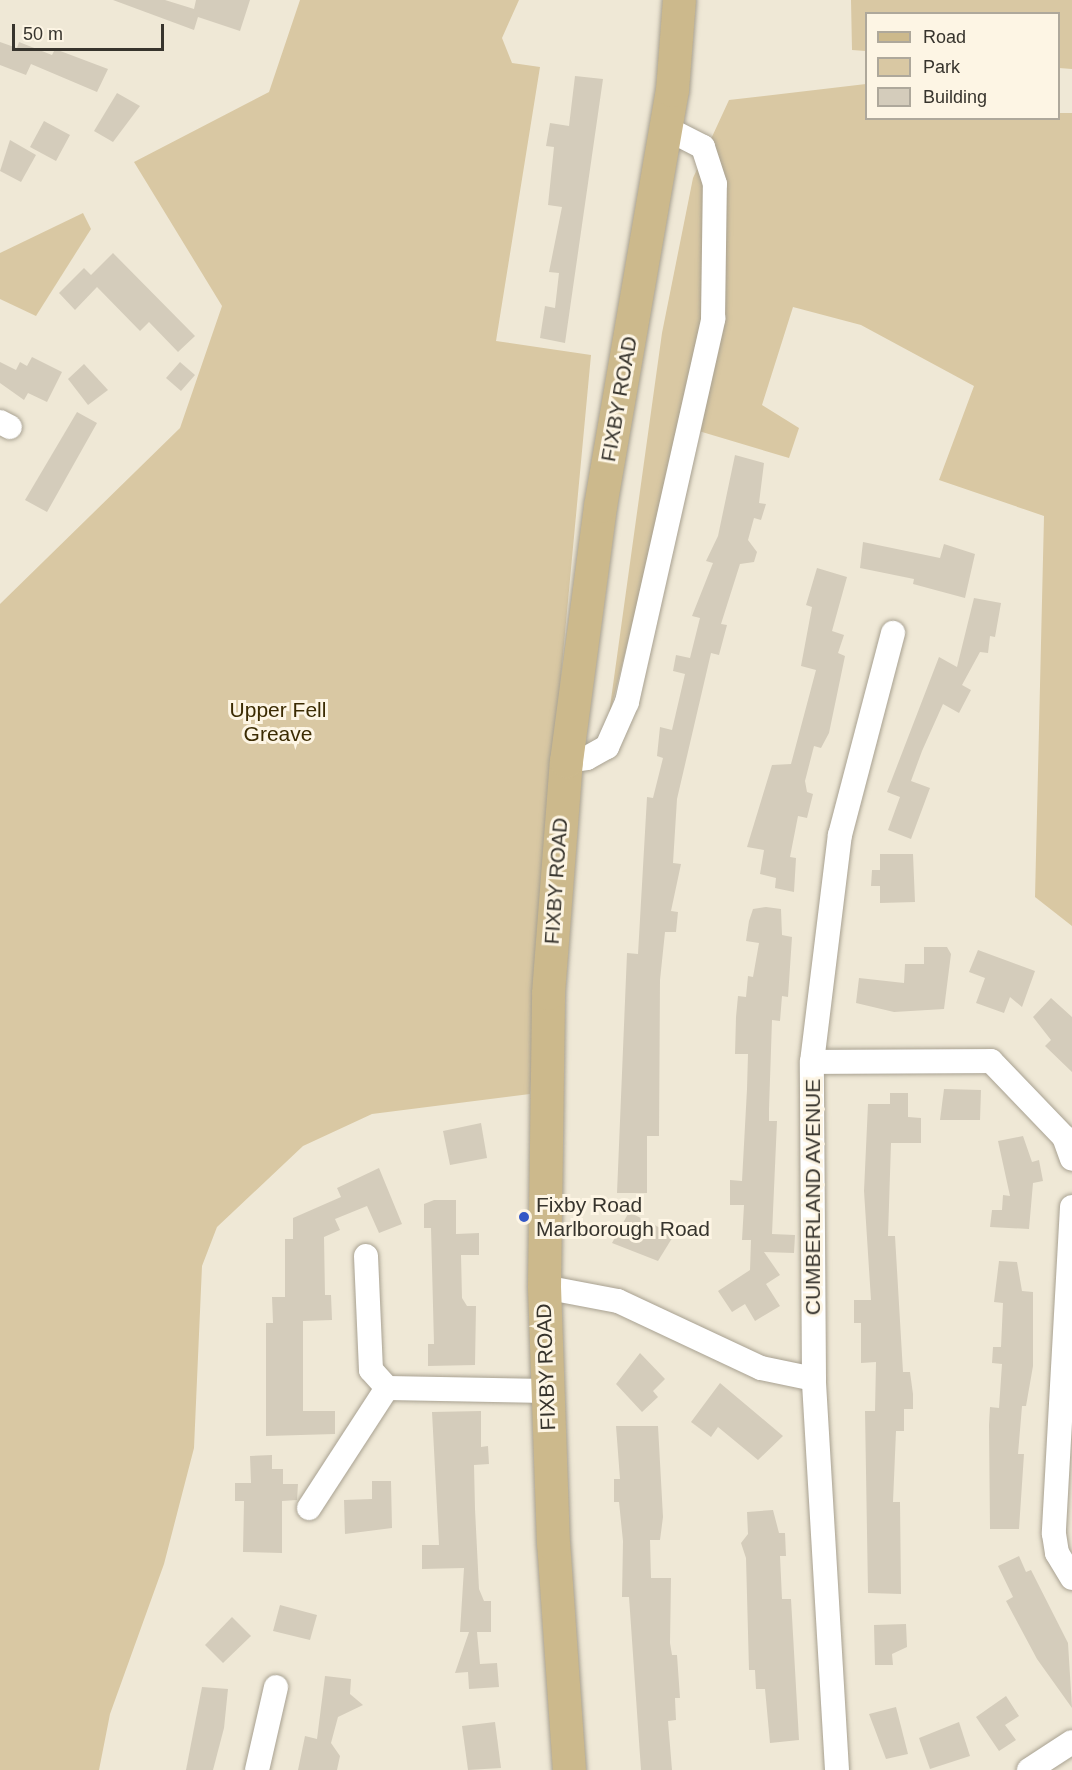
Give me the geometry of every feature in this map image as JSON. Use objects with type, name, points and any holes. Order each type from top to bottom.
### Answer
[{"type":"main road","name":"FIXBY ROAD","points":[[570,1770],[561,1697],[544,1287],[548,993],[566,761],[600,506],[666,128],[679,0]]},
{"type":"street","points":[[566,761],[587,759],[607,747],[627,702],[713,319],[715,184],[703,147],[666,128]]},
{"type":"street","name":"CUMBERLAND AVENUE","points":[[837,1770],[814,1379],[813,1062],[840,835],[893,633]]},
{"type":"street","points":[[813,1062],[991,1061],[1064,1137],[1072,1159]]},
{"type":"street","points":[[1072,1207],[1054,1534],[1057,1553],[1072,1578]]},
{"type":"street","points":[[366,1256],[371,1370],[387,1388],[547,1391]]},
{"type":"street","points":[[544,1287],[618,1301],[761,1368],[814,1379]]},
{"type":"street","points":[[309,1508],[387,1388]]},
{"type":"street","points":[[257,1770],[276,1687]]},
{"type":"street","points":[[1029,1770],[1072,1742]]},
{"type":"green space","name":"Upper Fell Greave","points":[[300,0],[519,0],[502,38],[512,63],[540,67],[496,341],[591,355],[556,729],[530,1094],[372,1114],[303,1146],[217,1227],[202,1266],[194,1448],[164,1564],[110,1714],[99,1770],[0,1770],[0,604],[180,428],[222,306],[134,162],[269,92]]},
{"type":"green space","points":[[851,0],[1072,0],[1072,69],[1060,68],[1060,12],[865,12],[865,51],[852,50]]},
{"type":"green space","points":[[865,84],[865,120],[1060,120],[1060,113],[1072,113],[1072,926],[1035,897],[1044,516],[939,480],[974,386],[861,325],[793,307],[762,405],[799,428],[789,458],[682,426],[608,721],[662,333],[693,178],[729,100]]},
{"type":"green space","points":[[83,213],[91,229],[36,316],[0,299],[0,253]]},
{"type":"building","points":[[113,0],[165,0],[194,9],[196,0],[250,0],[240,31],[198,17],[194,30]]},
{"type":"building","points":[[0,42],[17,48],[19,42],[52,55],[55,49],[108,69],[97,92],[31,64],[26,75],[0,65]]},
{"type":"building","points":[[575,76],[603,79],[565,343],[540,338],[545,306],[555,308],[559,273],[549,272],[562,207],[548,205],[554,147],[546,146],[550,123],[569,126]]},
{"type":"building","points":[[117,93],[140,106],[113,142],[94,131]]},
{"type":"building","points":[[44,121],[70,135],[56,161],[30,147]]},
{"type":"building","points":[[10,140],[36,155],[21,182],[0,171]]},
{"type":"building","points":[[113,253],[195,336],[178,352],[149,322],[140,331],[97,287],[75,310],[59,293],[84,268],[91,275]]},
{"type":"building","points":[[32,357],[62,372],[47,402],[28,393],[24,400],[0,383],[0,362],[16,370],[20,362],[27,366]]},
{"type":"building","points":[[180,362],[195,375],[181,391],[166,378]]},
{"type":"building","points":[[84,364],[108,390],[88,405],[68,379]]},
{"type":"building","points":[[77,412],[97,423],[47,512],[25,500]]},
{"type":"building","points":[[735,455],[764,463],[759,503],[766,504],[761,520],[754,518],[748,540],[757,552],[754,562],[740,564],[721,624],[727,625],[719,655],[711,653],[677,799],[673,863],[681,864],[671,911],[678,912],[676,932],[665,932],[660,980],[659,1136],[647,1136],[647,1193],[617,1193],[627,953],[638,954],[647,797],[653,798],[663,758],[657,756],[660,727],[672,730],[685,674],[673,671],[676,655],[690,658],[700,618],[692,616],[713,563],[706,561],[718,536]]},
{"type":"building","points":[[863,542],[940,558],[944,544],[975,554],[965,598],[913,584],[914,579],[860,568]]},
{"type":"building","points":[[817,568],[847,577],[832,631],[844,635],[838,653],[845,656],[829,733],[821,748],[814,746],[805,781],[807,792],[813,794],[807,818],[798,816],[790,857],[796,858],[794,892],[775,888],[776,878],[760,874],[764,850],[747,847],[772,765],[791,764],[816,670],[801,666],[812,607],[806,605]]},
{"type":"building","points":[[974,598],[1001,603],[995,637],[990,636],[988,653],[980,652],[962,685],[971,690],[959,713],[943,704],[922,751],[911,781],[930,788],[911,839],[888,830],[900,797],[887,792],[939,657],[957,667]]},
{"type":"building","points":[[880,854],[913,854],[915,902],[880,903],[880,886],[871,886],[872,870],[880,870]]},
{"type":"building","points":[[766,907],[781,909],[782,935],[792,937],[788,997],[782,996],[780,1021],[772,1020],[769,1121],[777,1121],[772,1234],[795,1235],[794,1253],[764,1252],[780,1275],[766,1284],[780,1306],[755,1321],[745,1304],[732,1312],[718,1291],[750,1270],[751,1240],[742,1240],[744,1205],[730,1205],[730,1180],[742,1181],[747,1089],[748,1054],[735,1054],[736,1017],[738,996],[746,997],[748,976],[753,977],[759,943],[746,941],[749,921],[753,909]]},
{"type":"building","points":[[924,947],[947,947],[951,954],[944,1009],[894,1012],[856,1003],[859,978],[904,983],[905,964],[924,964]]},
{"type":"building","points":[[978,950],[1035,971],[1022,1007],[1010,997],[1004,1013],[976,1003],[985,978],[969,972]]},
{"type":"building","points":[[1051,998],[1072,1017],[1072,1072],[1045,1046],[1051,1040],[1033,1017]]},
{"type":"building","points":[[944,1089],[981,1090],[980,1120],[940,1120]]},
{"type":"building","points":[[890,1093],[908,1093],[908,1117],[921,1118],[921,1143],[891,1143],[888,1236],[895,1236],[903,1372],[910,1372],[913,1394],[913,1409],[904,1409],[904,1431],[896,1431],[893,1502],[900,1502],[901,1594],[868,1593],[865,1411],[875,1411],[876,1362],[861,1363],[861,1323],[854,1323],[854,1300],[871,1300],[864,1191],[868,1104],[890,1104]]},
{"type":"building","points":[[481,1123],[487,1158],[450,1165],[443,1131]]},
{"type":"building","points":[[1023,1136],[1032,1162],[1039,1160],[1043,1181],[1033,1183],[1029,1229],[990,1227],[992,1210],[1002,1210],[1003,1195],[1010,1196],[998,1141]]},
{"type":"building","points":[[379,1168],[402,1224],[379,1233],[367,1206],[335,1219],[340,1230],[324,1237],[325,1295],[331,1295],[332,1320],[303,1321],[303,1411],[335,1411],[335,1434],[266,1436],[266,1323],[273,1323],[272,1297],[285,1297],[285,1239],[293,1239],[293,1218],[341,1197],[337,1188]]},
{"type":"building","points":[[434,1200],[456,1200],[456,1234],[479,1233],[479,1255],[461,1255],[462,1298],[467,1306],[476,1306],[475,1365],[428,1366],[428,1344],[434,1344],[431,1228],[424,1228],[424,1204]]},
{"type":"building","points":[[629,1212],[674,1235],[658,1261],[612,1243]]},
{"type":"building","points":[[999,1261],[1017,1262],[1022,1291],[1033,1292],[1033,1366],[1026,1406],[1022,1406],[1018,1454],[1024,1454],[1019,1529],[990,1529],[990,1407],[999,1408],[1002,1364],[992,1363],[993,1347],[1001,1347],[1003,1303],[994,1302]]},
{"type":"building","points":[[640,1353],[665,1379],[653,1391],[658,1397],[642,1412],[616,1384]]},
{"type":"building","points":[[720,1383],[783,1436],[758,1460],[718,1427],[711,1437],[691,1422]]},
{"type":"building","points":[[481,1411],[481,1447],[488,1446],[489,1464],[474,1465],[475,1509],[479,1589],[484,1601],[491,1601],[491,1632],[477,1632],[480,1664],[497,1663],[499,1687],[469,1689],[468,1672],[455,1673],[469,1632],[460,1632],[464,1568],[422,1569],[422,1545],[439,1545],[432,1412]]},
{"type":"building","points":[[616,1426],[658,1426],[663,1517],[660,1540],[650,1540],[651,1578],[671,1578],[670,1643],[672,1655],[677,1655],[680,1698],[675,1698],[676,1720],[668,1721],[672,1770],[641,1770],[629,1597],[622,1597],[623,1541],[619,1502],[614,1502],[614,1479],[620,1479]]},
{"type":"building","points":[[272,1455],[272,1469],[283,1469],[283,1484],[298,1484],[297,1500],[282,1501],[282,1553],[243,1552],[244,1501],[235,1501],[235,1483],[251,1483],[250,1456]]},
{"type":"building","points":[[372,1481],[391,1481],[392,1528],[345,1534],[344,1500],[372,1499]]},
{"type":"building","points":[[773,1510],[779,1533],[785,1533],[786,1556],[780,1556],[782,1599],[791,1599],[799,1740],[770,1743],[765,1689],[756,1689],[755,1670],[749,1670],[746,1558],[741,1543],[748,1534],[747,1512]]},
{"type":"building","points":[[1019,1556],[1026,1572],[1031,1570],[1068,1643],[1072,1708],[1037,1659],[1006,1601],[1013,1597],[998,1566]]},
{"type":"building","points":[[280,1605],[317,1615],[310,1640],[273,1631]]},
{"type":"building","points":[[232,1617],[251,1636],[223,1663],[205,1645]]},
{"type":"building","points":[[906,1624],[907,1647],[892,1654],[893,1665],[875,1665],[874,1625]]},
{"type":"building","points":[[325,1676],[351,1679],[350,1694],[363,1705],[338,1717],[331,1743],[340,1756],[337,1770],[298,1770],[305,1736],[317,1739]]},
{"type":"building","points":[[202,1687],[228,1689],[224,1728],[213,1770],[186,1770]]},
{"type":"building","points":[[1006,1696],[1019,1716],[1005,1725],[1016,1740],[999,1751],[976,1717]]},
{"type":"building","points":[[896,1707],[908,1754],[886,1759],[869,1714]]},
{"type":"building","points":[[495,1722],[501,1768],[468,1770],[462,1726]]},
{"type":"building","points":[[959,1722],[970,1756],[930,1769],[919,1738]]},
{"type":"place","name":"Fixby Road Marlborough Road","points":[[524,1217]]}]
